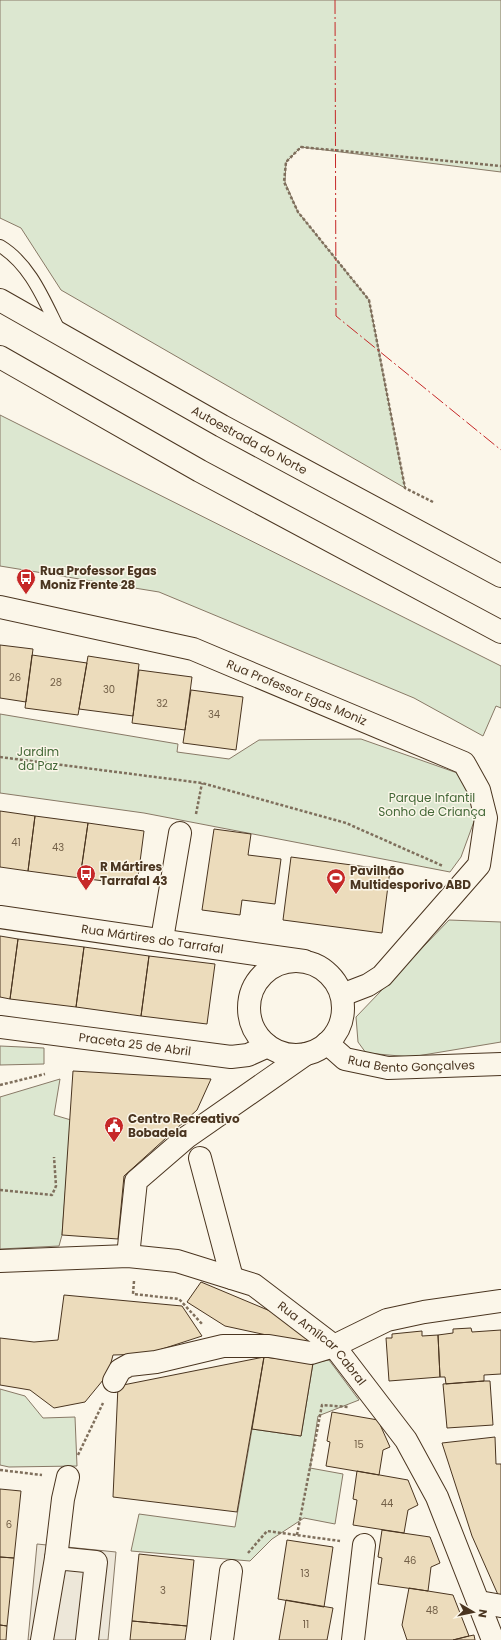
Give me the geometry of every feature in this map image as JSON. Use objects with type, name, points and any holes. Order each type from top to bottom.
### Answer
[{"type":"main road","name":"Autoestrada do Norte","points":[[0,300],[222,426],[501,576]]},
{"type":"main road","points":[[0,357],[200,471],[501,632]]},
{"type":"main road","name":"Rua Professor Egas Moniz","points":[[0,607],[193,649],[464,764],[479,790],[486,818],[479,866],[464,881],[382,976],[368,986],[342,995]]},
{"type":"main road","points":[[162,939],[180,833]]},
{"type":"main road","name":"Rua Mártires do Tarrafal","points":[[0,918],[162,939],[304,961]]},
{"type":"main road","points":[[132,1256],[136,1181],[187,1137],[306,1054],[317,1050],[336,1034],[341,1021],[343,1008],[342,995],[328,972],[317,965],[304,961],[290,961],[277,964],[265,972],[256,983],[250,996],[249,1010],[252,1024],[258,1036],[268,1046],[280,1052],[293,1055],[306,1054]]},
{"type":"main road","name":"Praceta 25 de Abril","points":[[0,1027],[231,1057],[248,1055],[268,1046]]},
{"type":"main road","name":"Rua Bento Gonçalves","points":[[327,1043],[345,1059],[363,1064],[388,1068],[501,1064]]},
{"type":"main road","points":[[200,1158],[232,1278]]},
{"type":"main road","name":"Rua Amílcar Cabral","points":[[0,1261],[132,1256],[178,1261],[254,1285],[334,1346],[406,1440],[437,1498],[493,1640]]},
{"type":"main road","points":[[114,1382],[120,1370],[129,1365],[156,1362],[223,1346],[270,1346],[311,1353],[334,1346],[387,1320],[424,1312],[501,1301]]},
{"type":"main road","points":[[42,1640],[56,1558],[63,1499],[68,1477]]},
{"type":"main road","points":[[353,1640],[364,1545]]},
{"type":"main road","points":[[56,1558],[96,1562],[87,1640]]},
{"type":"main road","points":[[222,1640],[231,1571]]},
{"type":"main road","points":[[479,1602],[501,1606]]},
{"type":"lane","points":[[0,246],[12,253],[34,281],[62,336]]},
{"type":"path","points":[[433,502],[405,488],[370,300],[298,212],[284,182],[286,162],[301,147],[501,166]]},
{"type":"path","points":[[0,757],[202,783],[346,823],[436,864],[452,869],[464,881]]},
{"type":"path","points":[[0,1085],[45,1074]]},
{"type":"path","points":[[0,1190],[52,1195],[56,1186],[54,1157]]},
{"type":"path","points":[[132,1256],[133,1294],[179,1299],[223,1346]]},
{"type":"path","points":[[0,1470],[68,1477],[88,1431],[114,1382]]},
{"type":"path","points":[[297,1535],[322,1405]]},
{"type":"path","points":[[267,1531],[364,1545]]},
{"type":"green space","points":[[0,0],[501,0],[501,172],[301,147],[286,162],[285,182],[298,212],[369,300],[405,488],[61,290],[21,228],[0,218]]},
{"type":"green space","points":[[0,415],[501,666],[501,708],[496,706],[483,736],[414,698],[159,592],[0,566]]},
{"type":"green space","name":"Jardim da Paz","points":[[0,714],[178,744],[177,752],[229,759],[259,740],[361,739],[463,775],[476,816],[461,857],[450,872],[144,813],[0,793]]},
{"type":"green space","points":[[449,920],[501,922],[501,1042],[411,1057],[366,1053],[358,1042],[356,1017]]},
{"type":"green space","points":[[0,1046],[44,1048],[44,1064],[0,1065]]},
{"type":"green space","points":[[60,1079],[54,1115],[71,1120],[62,1235],[59,1246],[0,1249],[0,1097]]},
{"type":"green space","points":[[329,1360],[359,1400],[318,1416],[310,1468],[343,1474],[335,1524],[304,1518],[272,1539],[250,1561],[131,1551],[139,1514],[235,1527],[252,1429],[301,1436],[313,1363]]},
{"type":"green space","points":[[0,1389],[25,1396],[43,1418],[75,1417],[77,1466],[9,1467],[0,1465]]},
{"type":"shaded area","points":[[37,1544],[116,1552],[108,1640],[28,1640]]},
{"type":"building","points":[[0,645],[33,649],[26,702],[0,698]]},
{"type":"building","points":[[32,655],[87,663],[78,715],[25,708]]},
{"type":"building","points":[[88,656],[139,664],[133,716],[79,709]]},
{"type":"building","points":[[139,670],[192,677],[185,730],[132,723]]},
{"type":"building","points":[[191,690],[243,697],[236,750],[183,743]]},
{"type":"building","points":[[0,811],[35,816],[28,871],[0,867]]},
{"type":"building","points":[[35,816],[88,823],[80,878],[28,871]]},
{"type":"building","points":[[88,823],[144,831],[137,885],[80,878]]},
{"type":"building","points":[[214,829],[251,834],[248,855],[281,859],[275,904],[242,900],[240,915],[202,910]]},
{"type":"building","name":"Pavilhão Multidesporivo ABD","points":[[291,857],[390,870],[382,933],[283,920]]},
{"type":"building","points":[[0,936],[18,939],[10,999],[0,997]]},
{"type":"building","points":[[18,939],[84,947],[76,1007],[10,999]]},
{"type":"building","points":[[84,947],[149,956],[141,1016],[76,1007]]},
{"type":"building","points":[[149,956],[215,964],[207,1024],[141,1016]]},
{"type":"building","name":"Centro Recreativo Bobadela","points":[[73,1071],[211,1079],[197,1110],[124,1176],[118,1239],[62,1235]]},
{"type":"building","points":[[201,1282],[282,1316],[311,1336],[308,1344],[225,1326],[187,1302]]},
{"type":"building","points":[[64,1295],[182,1306],[202,1336],[147,1354],[113,1355],[108,1374],[85,1402],[54,1408],[30,1390],[0,1385],[0,1338],[34,1342],[58,1340]]},
{"type":"building","points":[[471,1328],[472,1332],[501,1330],[501,1374],[484,1375],[484,1381],[446,1384],[445,1377],[440,1377],[438,1335],[453,1333],[453,1329]]},
{"type":"building","points":[[422,1331],[422,1336],[438,1335],[440,1377],[389,1381],[386,1338],[392,1338],[392,1334]]},
{"type":"building","points":[[264,1357],[313,1363],[301,1436],[252,1429]]},
{"type":"building","points":[[264,1357],[237,1512],[113,1497],[118,1386]]},
{"type":"building","points":[[490,1381],[493,1425],[447,1428],[443,1384]]},
{"type":"building","points":[[332,1412],[378,1420],[390,1447],[383,1450],[379,1475],[326,1466],[330,1442],[327,1441]]},
{"type":"building","points":[[495,1437],[496,1464],[501,1464],[501,1597],[499,1597],[472,1536],[442,1443]]},
{"type":"building","points":[[357,1471],[408,1480],[418,1505],[408,1510],[404,1533],[353,1525],[357,1500],[353,1499]]},
{"type":"building","points":[[0,1489],[21,1491],[14,1558],[0,1557]]},
{"type":"building","points":[[382,1530],[430,1537],[440,1563],[431,1567],[428,1591],[378,1584],[382,1558],[378,1557]]},
{"type":"building","points":[[287,1540],[333,1547],[324,1607],[278,1599]]},
{"type":"building","points":[[139,1554],[194,1560],[187,1626],[132,1621]]},
{"type":"building","points":[[0,1557],[14,1558],[7,1626],[0,1625]]},
{"type":"building","points":[[409,1588],[453,1595],[469,1636],[453,1640],[407,1640],[402,1625]]},
{"type":"building","points":[[286,1600],[333,1608],[327,1640],[279,1640]]},
{"type":"building","points":[[132,1621],[187,1626],[185,1640],[130,1640]]},
{"type":"building","points":[[0,1625],[7,1626],[6,1640],[0,1640]]},
{"type":"building","points":[[474,1635],[475,1640],[453,1640],[469,1636]]},
{"type":"power","points":[[335,0],[336,316],[501,450]]},
{"type":"place","name":"Rua Professor Egas Moniz Frente 28","points":[[26,595]]},
{"type":"place","name":"R Mártires Tarrafal 43","points":[[86,891]]},
{"type":"place","name":"Pavilhão Multidesporivo ABD","points":[[336,895]]},
{"type":"place","name":"Centro Recreativo Bobadela","points":[[114,1143]]},
{"type":"park label","name":"Parque Infantil Sonho de Criança","points":[[432,805]]}]
